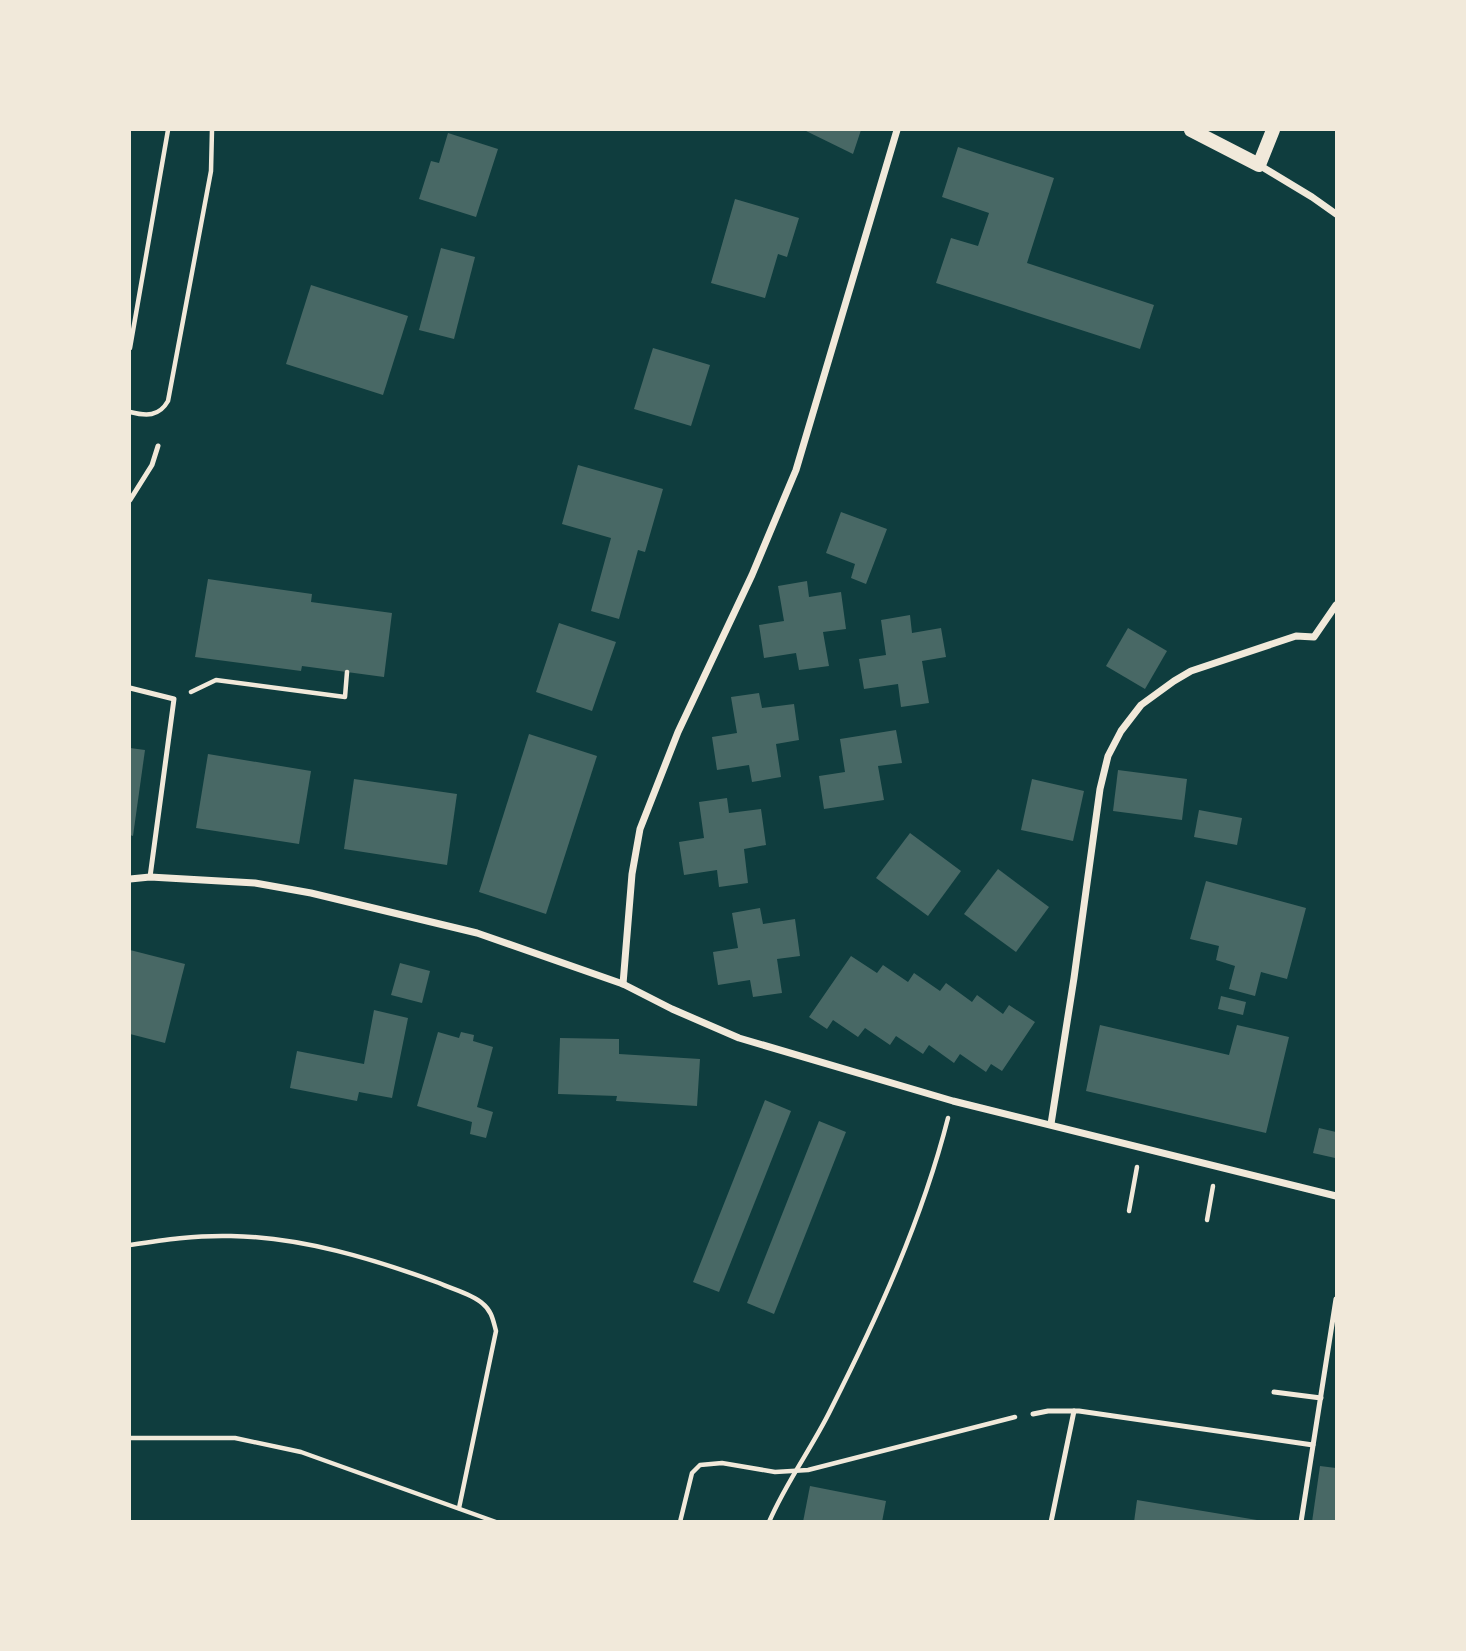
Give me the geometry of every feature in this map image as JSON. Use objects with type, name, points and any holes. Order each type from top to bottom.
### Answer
[{"type":"main road","points":[[1191,130],[1259,165],[1273,130]]},
{"type":"street","points":[[623,985],[632,874],[640,829],[678,732],[752,575],[796,470],[897,130]]},
{"type":"street","points":[[1259,165],[1336,214]]},
{"type":"street","points":[[1051,1124],[1100,789],[1108,756],[1121,731],[1141,705],[1191,671],[1296,636],[1314,637],[1336,605]]},
{"type":"street","points":[[130,879],[150,877],[255,883],[311,893],[477,933],[623,985],[739,1038],[953,1101],[1336,1196]]},
{"type":"lane","points":[[130,500],[152,465],[158,446]]},
{"type":"lane","points":[[130,688],[174,699],[150,877]]},
{"type":"lane","points":[[1301,1521],[1336,1299]]},
{"type":"lane","points":[[1274,1392],[1321,1398]]},
{"type":"lane","points":[[1033,1414],[1074,1410],[1313,1445]]},
{"type":"lane","points":[[1051,1521],[1074,1410]]},
{"type":"path","points":[[130,348],[168,130]]},
{"type":"path","points":[[130,412],[143,416],[152,415],[163,410],[168,401],[211,172],[212,130]]},
{"type":"path","points":[[174,699],[216,680],[345,697],[348,672]]},
{"type":"path","points":[[769,1521],[794,1471],[830,1411],[898,1267],[925,1199],[953,1101]]},
{"type":"path","points":[[1129,1211],[1136,1167]]},
{"type":"path","points":[[1207,1220],[1213,1187]]},
{"type":"path","points":[[130,1245],[182,1237],[233,1236],[283,1242],[355,1254],[481,1301],[492,1315],[496,1331],[459,1508]]},
{"type":"path","points":[[680,1521],[692,1473],[700,1465],[722,1463],[775,1472],[808,1471],[1002,1419],[1033,1414]]},
{"type":"path","points":[[130,1438],[248,1440],[300,1452],[496,1521]]},
{"type":"building","points":[[804,130],[861,130],[853,154]]},
{"type":"building","points":[[448,133],[498,149],[476,217],[419,199],[431,161],[439,163]]},
{"type":"building","points":[[958,147],[1054,178],[1027,263],[1154,305],[1140,349],[936,283],[951,238],[978,246],[989,213],[942,197]]},
{"type":"building","points":[[735,199],[799,218],[787,257],[778,254],[765,298],[711,283]]},
{"type":"building","points":[[441,248],[475,257],[454,339],[419,330]]},
{"type":"building","points":[[311,285],[408,316],[383,395],[286,364]]},
{"type":"building","points":[[653,348],[710,365],[691,426],[634,409]]},
{"type":"building","points":[[578,465],[663,489],[645,552],[638,550],[619,619],[591,611],[611,538],[562,524]]},
{"type":"building","points":[[841,512],[887,529],[866,584],[851,578],[855,564],[826,553]]},
{"type":"building","points":[[208,579],[312,594],[311,602],[392,613],[384,677],[302,666],[301,671],[195,657]]},
{"type":"building","points":[[807,581],[809,597],[841,592],[846,629],[823,632],[829,666],[799,670],[796,653],[764,658],[759,625],[784,621],[778,586]]},
{"type":"building","points":[[910,615],[912,633],[941,628],[946,657],[922,661],[929,703],[901,707],[898,684],[864,689],[859,659],[886,655],[881,620]]},
{"type":"building","points":[[559,623],[616,642],[592,711],[536,692]]},
{"type":"building","points":[[1128,628],[1167,651],[1145,689],[1106,666]]},
{"type":"building","points":[[759,693],[762,708],[794,704],[799,740],[776,744],[781,777],[752,782],[749,765],[717,770],[712,737],[737,733],[731,697]]},
{"type":"building","points":[[896,730],[902,763],[878,766],[884,800],[824,809],[819,776],[845,772],[840,739]]},
{"type":"building","points":[[529,734],[597,756],[546,914],[479,892]]},
{"type":"building","points":[[130,748],[145,750],[133,836],[130,835]]},
{"type":"building","points":[[208,754],[311,771],[299,844],[196,828]]},
{"type":"building","points":[[1118,770],[1187,779],[1182,820],[1113,811]]},
{"type":"building","points":[[354,779],[457,794],[447,865],[344,849]]},
{"type":"building","points":[[1032,779],[1084,791],[1073,841],[1021,830]]},
{"type":"building","points":[[727,798],[729,813],[761,809],[766,845],[744,849],[748,883],[719,887],[717,870],[684,875],[679,842],[704,838],[699,802]]},
{"type":"building","points":[[1199,810],[1242,818],[1237,845],[1194,837]]},
{"type":"building","points":[[910,833],[961,871],[928,916],[876,878]]},
{"type":"building","points":[[998,869],[1049,907],[1016,952],[964,914]]},
{"type":"building","points":[[1206,881],[1306,908],[1287,979],[1261,972],[1255,996],[1229,989],[1235,966],[1216,960],[1219,946],[1190,939]]},
{"type":"building","points":[[760,908],[763,924],[795,919],[800,956],[777,959],[782,993],[753,997],[750,980],[718,985],[713,952],[738,948],[732,913]]},
{"type":"building","points":[[130,950],[185,964],[165,1043],[130,1034]]},
{"type":"building","points":[[851,956],[877,973],[883,965],[908,982],[914,973],[940,991],[946,983],[972,1002],[977,995],[1003,1014],[1009,1005],[1035,1022],[1002,1071],[991,1064],[986,1072],[960,1054],[954,1063],[929,1045],[923,1054],[896,1036],[890,1045],[865,1028],[858,1037],[833,1020],[827,1029],[809,1017]]},
{"type":"building","points":[[400,963],[430,971],[422,1003],[391,995]]},
{"type":"building","points":[[1221,996],[1246,1002],[1243,1015],[1218,1009]]},
{"type":"building","points":[[374,1010],[408,1018],[392,1098],[359,1092],[357,1101],[290,1088],[297,1051],[364,1064]]},
{"type":"building","points":[[1100,1025],[1229,1055],[1237,1025],[1289,1037],[1266,1133],[1086,1091]]},
{"type":"building","points":[[438,1032],[459,1038],[461,1032],[474,1035],[473,1041],[493,1047],[477,1107],[493,1112],[486,1138],[470,1134],[472,1122],[417,1106]]},
{"type":"building","points":[[560,1038],[619,1039],[619,1054],[700,1059],[697,1106],[616,1101],[617,1096],[558,1094]]},
{"type":"building","points":[[765,1100],[791,1111],[719,1292],[693,1282]]},
{"type":"building","points":[[819,1121],[846,1132],[774,1314],[747,1303]]},
{"type":"building","points":[[1319,1128],[1336,1132],[1335,1158],[1313,1153]]},
{"type":"building","points":[[1320,1466],[1336,1468],[1336,1522],[1312,1522]]},
{"type":"building","points":[[810,1486],[886,1501],[882,1522],[803,1522]]},
{"type":"building","points":[[1137,1500],[1257,1520],[1257,1522],[1134,1522]]}]
